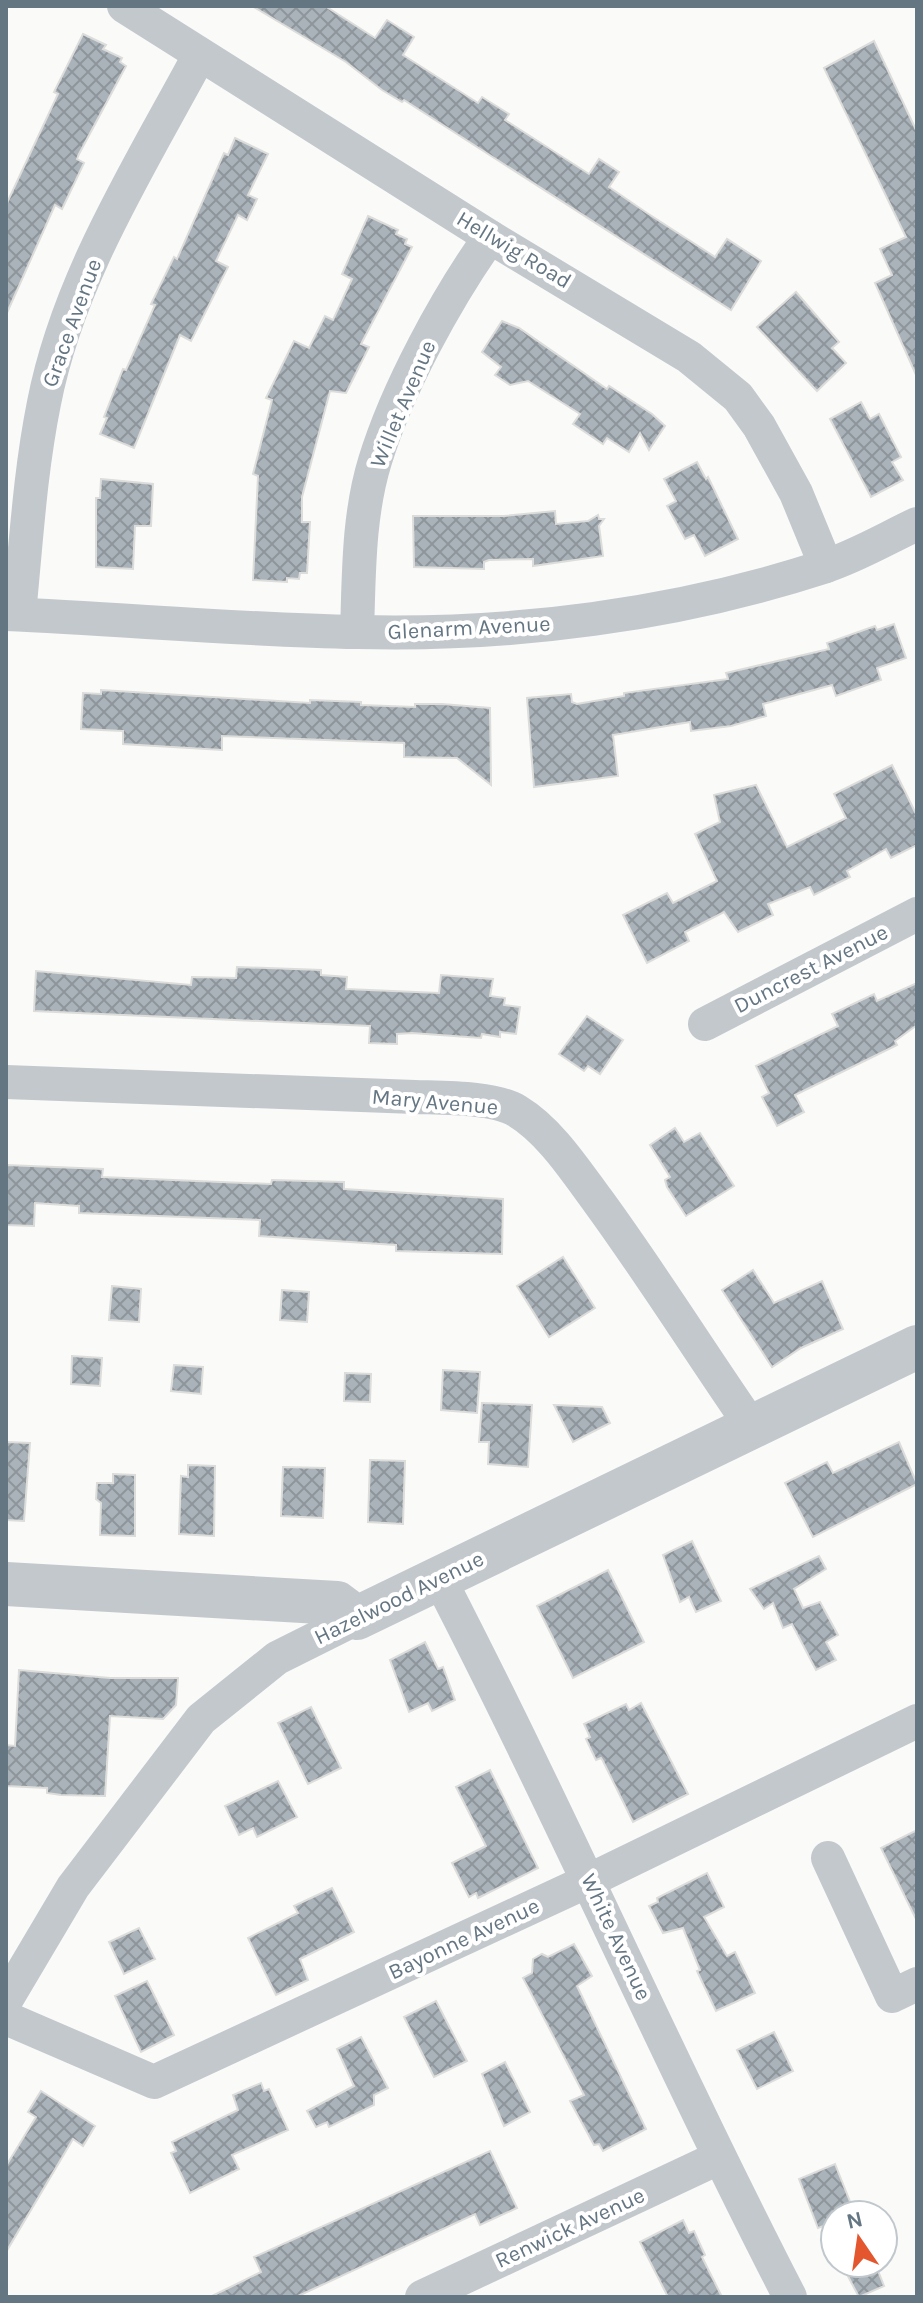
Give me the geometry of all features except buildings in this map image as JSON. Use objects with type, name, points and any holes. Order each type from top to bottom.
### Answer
[{"type":"street","name":"Hellwig Road","points":[[124,6],[490,237],[689,357],[738,397],[778,456],[826,566]]},
{"type":"street","name":"Grace Avenue","points":[[12,614],[44,403],[59,348],[110,222],[199,56]]},
{"type":"street","name":"Willet Avenue","points":[[357,632],[360,548],[375,463],[443,313],[490,237]]},
{"type":"street","name":"Glenarm Avenue","points":[[12,614],[357,632],[454,631],[562,623],[725,593],[826,566],[917,524]]},
{"type":"street","name":"Duncrest Avenue","points":[[705,1024],[917,914]]},
{"type":"street","name":"Mary Avenue","points":[[6,1082],[459,1099],[515,1110],[545,1135],[584,1182],[640,1258],[752,1427]]},
{"type":"street","name":"Hazelwood Avenue","points":[[6,2000],[73,1887],[201,1719],[277,1658],[917,1347]]},
{"type":"street","name":"White Avenue","points":[[439,1578],[590,1880],[718,2158],[790,2297]]},
{"type":"street","points":[[6,1584],[337,1603],[357,1618]]},
{"type":"street","name":"Bayonne Avenue","points":[[6,2018],[154,2082],[590,1880],[917,1721]]},
{"type":"street","points":[[828,1858],[892,1996],[917,1984]]},
{"type":"street","name":"Renwick Avenue","points":[[422,2297],[718,2158]]}]
